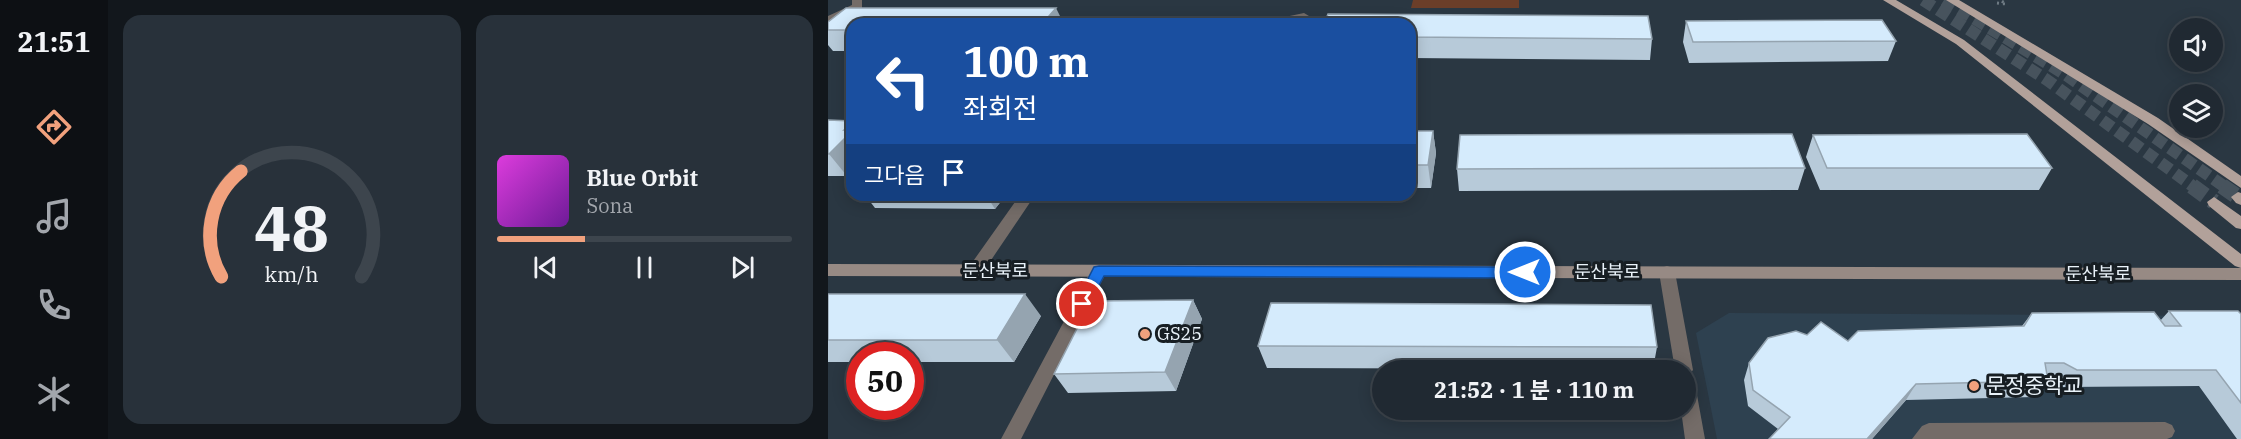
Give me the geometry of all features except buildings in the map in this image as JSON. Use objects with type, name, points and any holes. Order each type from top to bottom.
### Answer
[{"type":"main road","points":[[1888,0],[1960,42],[2241,262]]},
{"type":"main road","points":[[1951,0],[2153,121],[2240,193]]},
{"type":"main road","points":[[2214,202],[2241,224]]},
{"type":"main road","name":"둔산북로","points":[[828,270],[2241,274]]},
{"type":"street","points":[[828,7],[857,4]]},
{"type":"street","points":[[828,20],[857,4]]},
{"type":"street","points":[[1294,18],[1304,16]]},
{"type":"street","points":[[975,271],[1024,201]]},
{"type":"street","points":[[1011,439],[1099,271]]},
{"type":"street","name":"둔산북로","points":[[1667,273],[1682,360]]},
{"type":"street","points":[[1692,420],[1695,439]]},
{"type":"street","points":[[1922,439],[1929,432],[2165,431]]},
{"type":"path","points":[[1991,0],[2000,5],[2006,4],[2000,0]]},
{"type":"shaded area","points":[[1413,0],[1519,0],[1519,8],[1411,8]]},
{"type":"shaded area","name":"문정중학교","points":[[1729,313],[2229,316],[2241,439],[1717,439],[1696,333]]},
{"type":"tunnel","points":[[1923,0],[2047,80],[2194,187]]},
{"type":"tunnel","points":[[1944,0],[2066,75],[2225,187]]},
{"type":"tunnel","points":[[2192,186],[2214,202]]},
{"type":"tunnel","points":[[2222,186],[2238,197]]},
{"type":"place","name":"GS25","points":[[1145,334]]},
{"type":"place","name":"문정중학교","points":[[1974,386]]},
{"type":"route","points":[[1082,304],[1099,271],[1525,272]]}]
